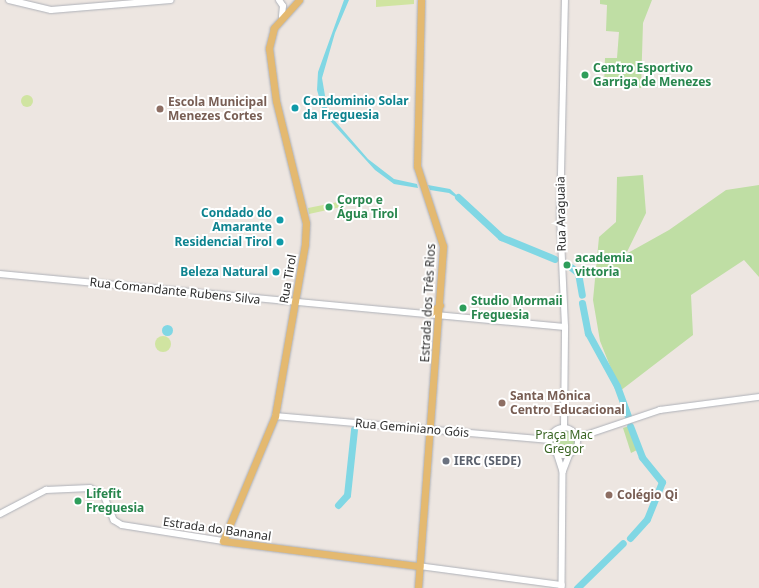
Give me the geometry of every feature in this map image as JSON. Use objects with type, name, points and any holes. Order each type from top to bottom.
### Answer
[{"type":"main road","points":[[9,0],[51,10],[171,0]]},
{"type":"main road","points":[[279,0],[283,6],[282,16]]},
{"type":"main road","name":"Rua Tirol","points":[[223,536],[275,416],[295,302],[306,227],[276,101],[269,48],[271,34],[282,16],[299,0]]},
{"type":"main road","name":"Estrada dos Três Rios","points":[[418,588],[440,305],[442,239],[416,166],[421,0]]},
{"type":"main road","points":[[429,314],[440,305]]},
{"type":"main road","points":[[223,536],[231,538],[239,544]]},
{"type":"main road","name":"Estrada do Bananal","points":[[223,536],[239,544],[419,566]]},
{"type":"street","name":"Rua Araguaia","points":[[564,428],[565,327],[560,218],[561,87],[565,0]]},
{"type":"street","name":"Rua Comandante Rubens Silva","points":[[0,274],[565,327]]},
{"type":"street","points":[[577,438],[660,410],[759,397]]},
{"type":"street","name":"Rua Geminiano Góis","points":[[275,416],[550,440]]},
{"type":"street","points":[[562,587],[563,471],[558,456],[551,449],[550,440],[555,431],[564,428],[577,438]]},
{"type":"street","points":[[563,471],[569,456],[577,448],[577,438]]},
{"type":"street","points":[[558,456],[569,456]]},
{"type":"street","name":"Estrada do Bananal","points":[[0,514],[46,490],[90,488],[104,495],[111,516],[122,525],[223,536]]},
{"type":"street","points":[[420,556],[434,568]]},
{"type":"street","name":"Estrada do Bananal","points":[[419,566],[562,587]]},
{"type":"green space","points":[[376,0],[414,0],[414,4],[376,7]]},
{"type":"green space","points":[[600,0],[652,0],[643,23],[641,88],[604,87],[605,58],[617,58],[619,32],[606,31],[607,5],[600,4]]},
{"type":"green space","points":[[29,95],[32,96],[32,106],[25,107],[22,106],[21,99],[22,96]]},
{"type":"green space","points":[[643,175],[646,213],[626,254],[669,230],[726,190],[759,185],[759,277],[744,260],[691,295],[693,335],[620,391],[600,341],[593,300],[599,237],[616,222],[617,177]]},
{"type":"green space","name":"Corpo e Água Tirol","points":[[348,200],[350,205],[309,214],[308,208]]},
{"type":"green space","points":[[163,336],[169,338],[171,344],[169,350],[163,352],[157,350],[155,344],[157,338]]},
{"type":"green space","points":[[629,426],[637,450],[631,453],[623,428]]},
{"type":"green space","name":"Praça Mac Gregor","points":[[564,429],[573,433],[577,442],[573,451],[564,455],[555,451],[551,442],[555,433]]},
{"type":"water","points":[[344,0],[349,0],[335,33],[322,78],[328,113],[368,159],[394,179],[417,184],[418,188],[394,184],[375,170],[324,114],[317,90],[318,72]]},
{"type":"water","points":[[428,185],[450,189],[465,203],[449,193],[430,190]]},
{"type":"water","points":[[165,325],[169,325],[171,326],[171,334],[165,335],[162,332],[162,328]]},
{"type":"waterway","points":[[458,197],[501,237],[555,259]]},
{"type":"waterway","points":[[567,264],[578,273],[582,295]]},
{"type":"waterway","points":[[582,303],[588,333],[617,386],[628,417]]},
{"type":"waterway","points":[[630,426],[642,457],[662,482],[647,519],[630,538]]},
{"type":"waterway","points":[[338,505],[347,495],[354,429]]},
{"type":"waterway","points":[[577,588],[623,543]]},
{"type":"place","name":"Centro Esportivo Garriga de Menezes","points":[[585,75]]},
{"type":"place","name":"Condominio Solar da Freguesia","points":[[295,108]]},
{"type":"place","name":"Escola Municipal Menezes Cortes","points":[[160,109]]},
{"type":"place","name":"Corpo e Água Tirol","points":[[329,207]]},
{"type":"place","name":"Condado do Amarante","points":[[280,220]]},
{"type":"place","name":"Residencial Tirol","points":[[280,242]]},
{"type":"place","name":"academia vittoria","points":[[567,265]]},
{"type":"place","name":"Beleza Natural","points":[[276,272]]},
{"type":"place","name":"Studio Mormaii Freguesia","points":[[463,308]]},
{"type":"place","name":"Santa Mônica Centro Educacional","points":[[502,403]]},
{"type":"place","name":"IERC (SEDE)","points":[[446,461]]},
{"type":"place","name":"Colégio Qi","points":[[609,495]]},
{"type":"place","name":"Lifefit Freguesia","points":[[78,501]]}]
